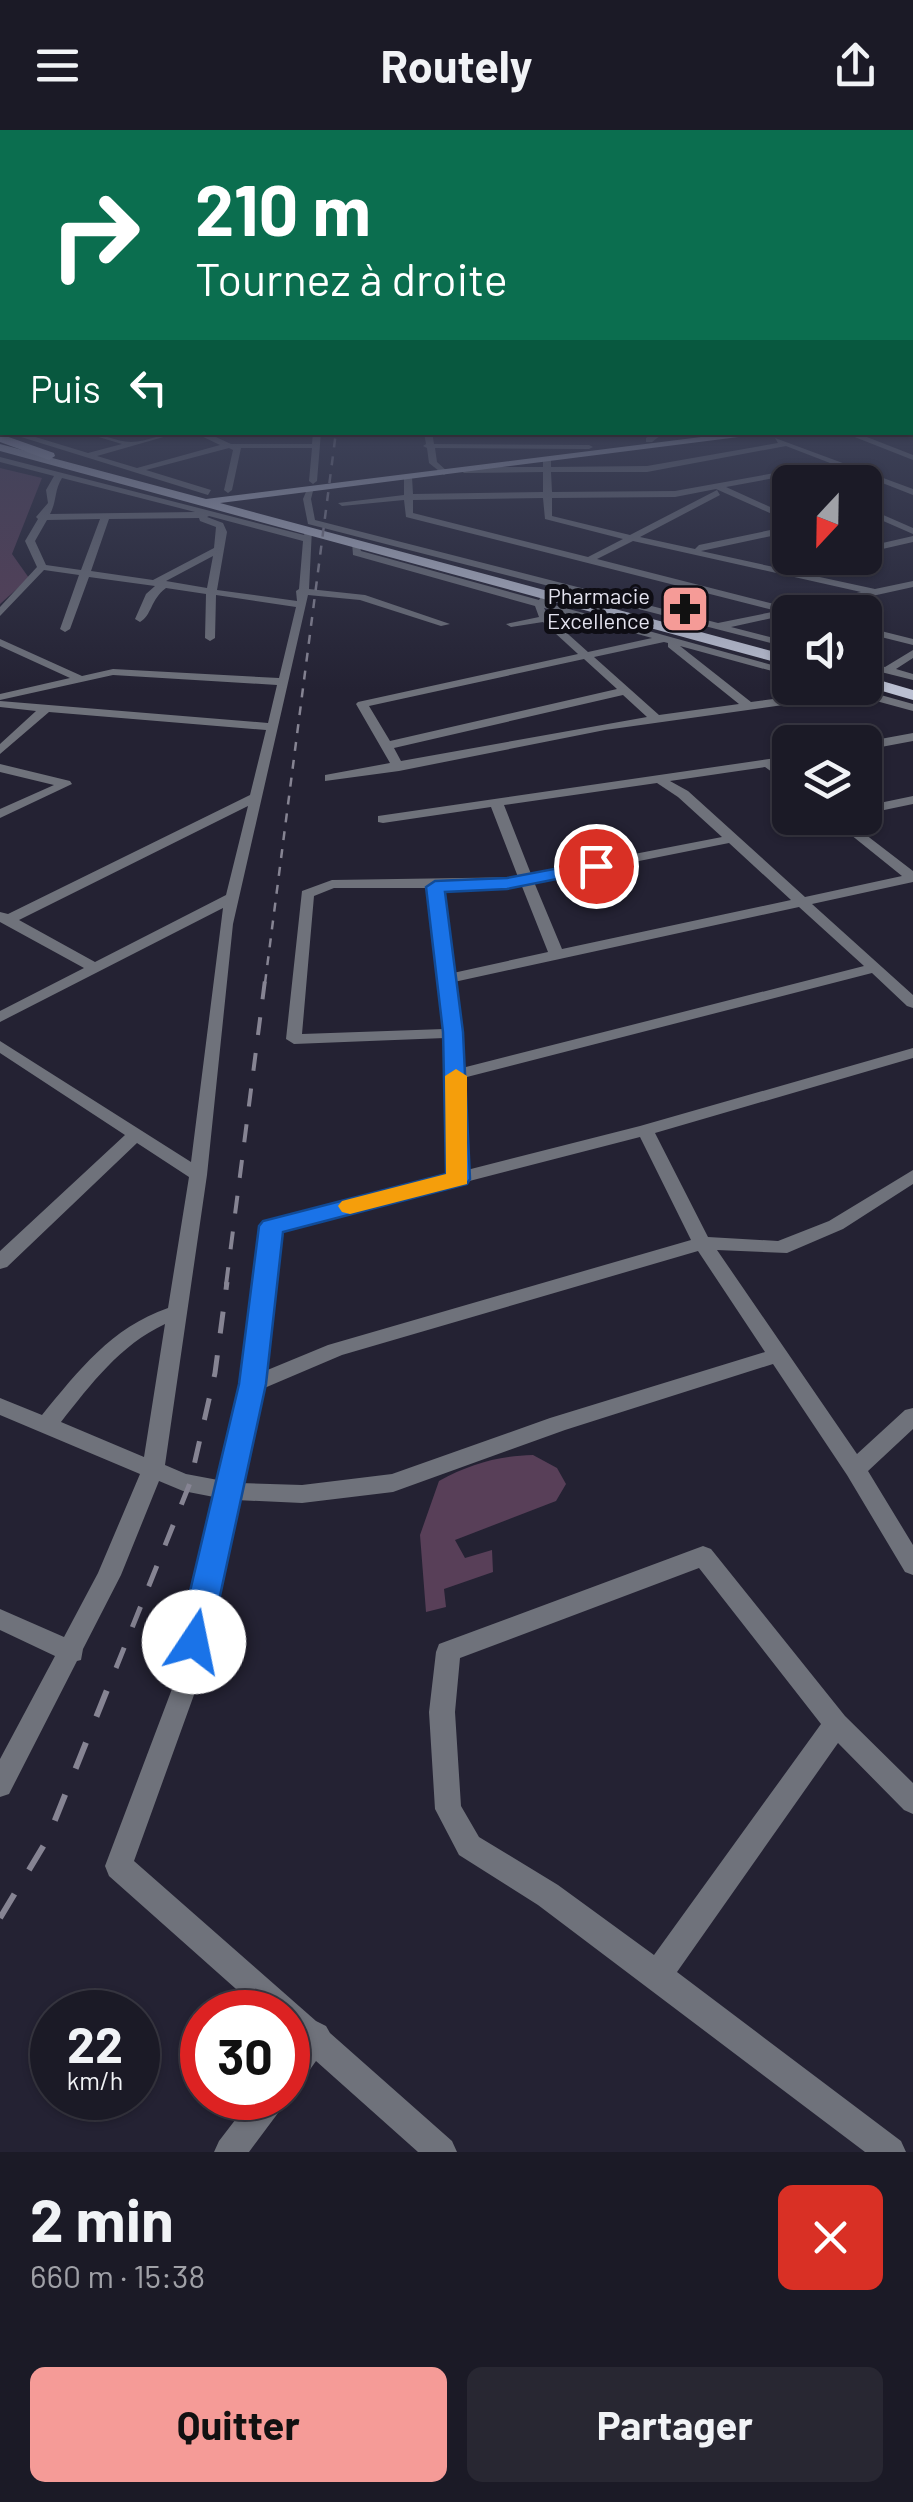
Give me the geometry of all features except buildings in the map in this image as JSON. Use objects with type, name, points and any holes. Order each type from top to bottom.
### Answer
[{"type":"main road","points":[[205,501],[309,535],[355,544],[545,599],[694,632]]},
{"type":"main road","points":[[211,502],[334,529],[491,571],[772,653]]},
{"type":"main road","points":[[882,679],[913,691]]},
{"type":"main road","points":[[882,687],[913,691]]},
{"type":"street","points":[[42,568],[30,540],[52,501]]},
{"type":"street","points":[[0,1785],[72,1652],[153,1469],[198,1175],[231,898],[301,598],[309,535],[207,501]]},
{"type":"street","points":[[307,501],[311,522],[334,529],[342,503],[378,501]]},
{"type":"street","points":[[407,501],[409,515],[772,607]]},
{"type":"street","points":[[549,501],[550,519],[772,567]]},
{"type":"street","points":[[589,560],[695,501]]},
{"type":"street","points":[[749,501],[772,512]]},
{"type":"street","points":[[198,518],[211,502]]},
{"type":"street","points":[[768,510],[772,509]]},
{"type":"street","points":[[41,517],[198,518],[220,525],[210,638]]},
{"type":"street","points":[[65,628],[104,517]]},
{"type":"street","points":[[882,517],[913,530]]},
{"type":"street","points":[[693,550],[772,533]]},
{"type":"street","points":[[882,546],[913,539]]},
{"type":"street","points":[[491,571],[542,548]]},
{"type":"street","points":[[140,619],[160,583],[218,550]]},
{"type":"street","points":[[42,568],[211,593],[360,598],[445,624]]},
{"type":"street","points":[[0,612],[42,568]]},
{"type":"street","points":[[491,571],[772,640]]},
{"type":"street","points":[[804,575],[873,592]]},
{"type":"street","points":[[861,595],[913,584]]},
{"type":"street","points":[[656,718],[545,619],[545,599],[664,639],[772,668]]},
{"type":"street","points":[[398,767],[361,706],[364,704],[772,616]]},
{"type":"street","points":[[512,624],[545,619]]},
{"type":"street","points":[[882,633],[913,628]]},
{"type":"street","points":[[882,635],[913,642]]},
{"type":"street","points":[[664,639],[749,706]]},
{"type":"street","points":[[0,642],[77,677]]},
{"type":"street","points":[[885,678],[913,653]]},
{"type":"street","points":[[0,700],[77,677],[133,672],[281,682]]},
{"type":"street","points":[[882,676],[913,677]]},
{"type":"street","points":[[385,746],[624,691]]},
{"type":"street","points":[[882,695],[913,708]]},
{"type":"street","points":[[0,700],[46,708],[270,727]]},
{"type":"street","points":[[329,778],[656,718],[772,701]]},
{"type":"street","points":[[0,750],[46,708]]},
{"type":"street","points":[[882,743],[913,737]]},
{"type":"street","points":[[383,819],[663,782],[772,763]]},
{"type":"street","points":[[768,764],[772,767]]},
{"type":"street","points":[[0,768],[66,784],[0,814]]},
{"type":"street","points":[[663,782],[913,1003]]},
{"type":"street","points":[[4,918],[254,798]]},
{"type":"street","points":[[882,806],[913,800]]},
{"type":"street","points":[[497,805],[556,954]]},
{"type":"street","points":[[445,980],[913,878],[858,835]]},
{"type":"street","points":[[453,1032],[294,1039],[307,894],[332,884],[435,887],[528,880],[730,839]]},
{"type":"street","points":[[435,887],[453,1032],[458,1179]]},
{"type":"street","points":[[0,1017],[231,898]]},
{"type":"street","points":[[4,918],[96,968]]},
{"type":"street","points":[[456,1075],[875,968]]},
{"type":"street","points":[[0,1046],[198,1175]]},
{"type":"street","points":[[440,2152],[316,2036],[118,1866],[186,1680],[252,1384],[271,1226],[645,1130],[913,1053]]},
{"type":"street","points":[[645,1130],[702,1243],[855,1469],[913,1565]]},
{"type":"street","points":[[0,1262],[136,1135]]},
{"type":"street","points":[[252,1384],[335,1350],[702,1243],[780,1248],[836,1225],[911,1178]]},
{"type":"street","points":[[46,1425],[120,1338],[146,1323],[176,1313]]},
{"type":"street","points":[[0,1406],[183,1482],[227,1490],[302,1494],[393,1483],[558,1424],[775,1356]]},
{"type":"street","points":[[855,1469],[913,1416]]},
{"type":"street","points":[[890,2152],[657,1974],[469,1846],[448,1809],[442,1712],[448,1652],[703,1556],[836,1724],[913,1801]]},
{"type":"street","points":[[0,1619],[72,1652]]},
{"type":"street","points":[[657,1974],[836,1724]]},
{"type":"street","points":[[310,2044],[316,2036]]},
{"type":"street","points":[[230,2152],[254,2120]]},
{"type":"shaded area","points":[[0,501],[33,501],[12,554],[29,578],[0,604]]},
{"type":"shaded area","points":[[533,1455],[557,1468],[566,1484],[556,1501],[455,1540],[465,1558],[492,1550],[493,1572],[444,1589],[446,1607],[426,1612],[420,1535],[439,1481],[484,1462]]},
{"type":"railway","points":[[265,983],[327,501]]},
{"type":"railway","points":[[226,1285],[265,980]]},
{"type":"railway","points":[[116,1668],[190,1483],[215,1373],[227,1282]]},
{"type":"railway","points":[[0,1918],[47,1840],[117,1665]]},
{"type":"slow traffic","points":[[350,1206],[458,1179],[456,1076]]},
{"type":"place","name":"Pharmacie Excellence","points":[[685,609]]},
{"type":"route","points":[[194,1642],[208,1566],[252,1384],[271,1226],[458,1179],[453,1032],[435,887],[507,883],[596,866]]}]
